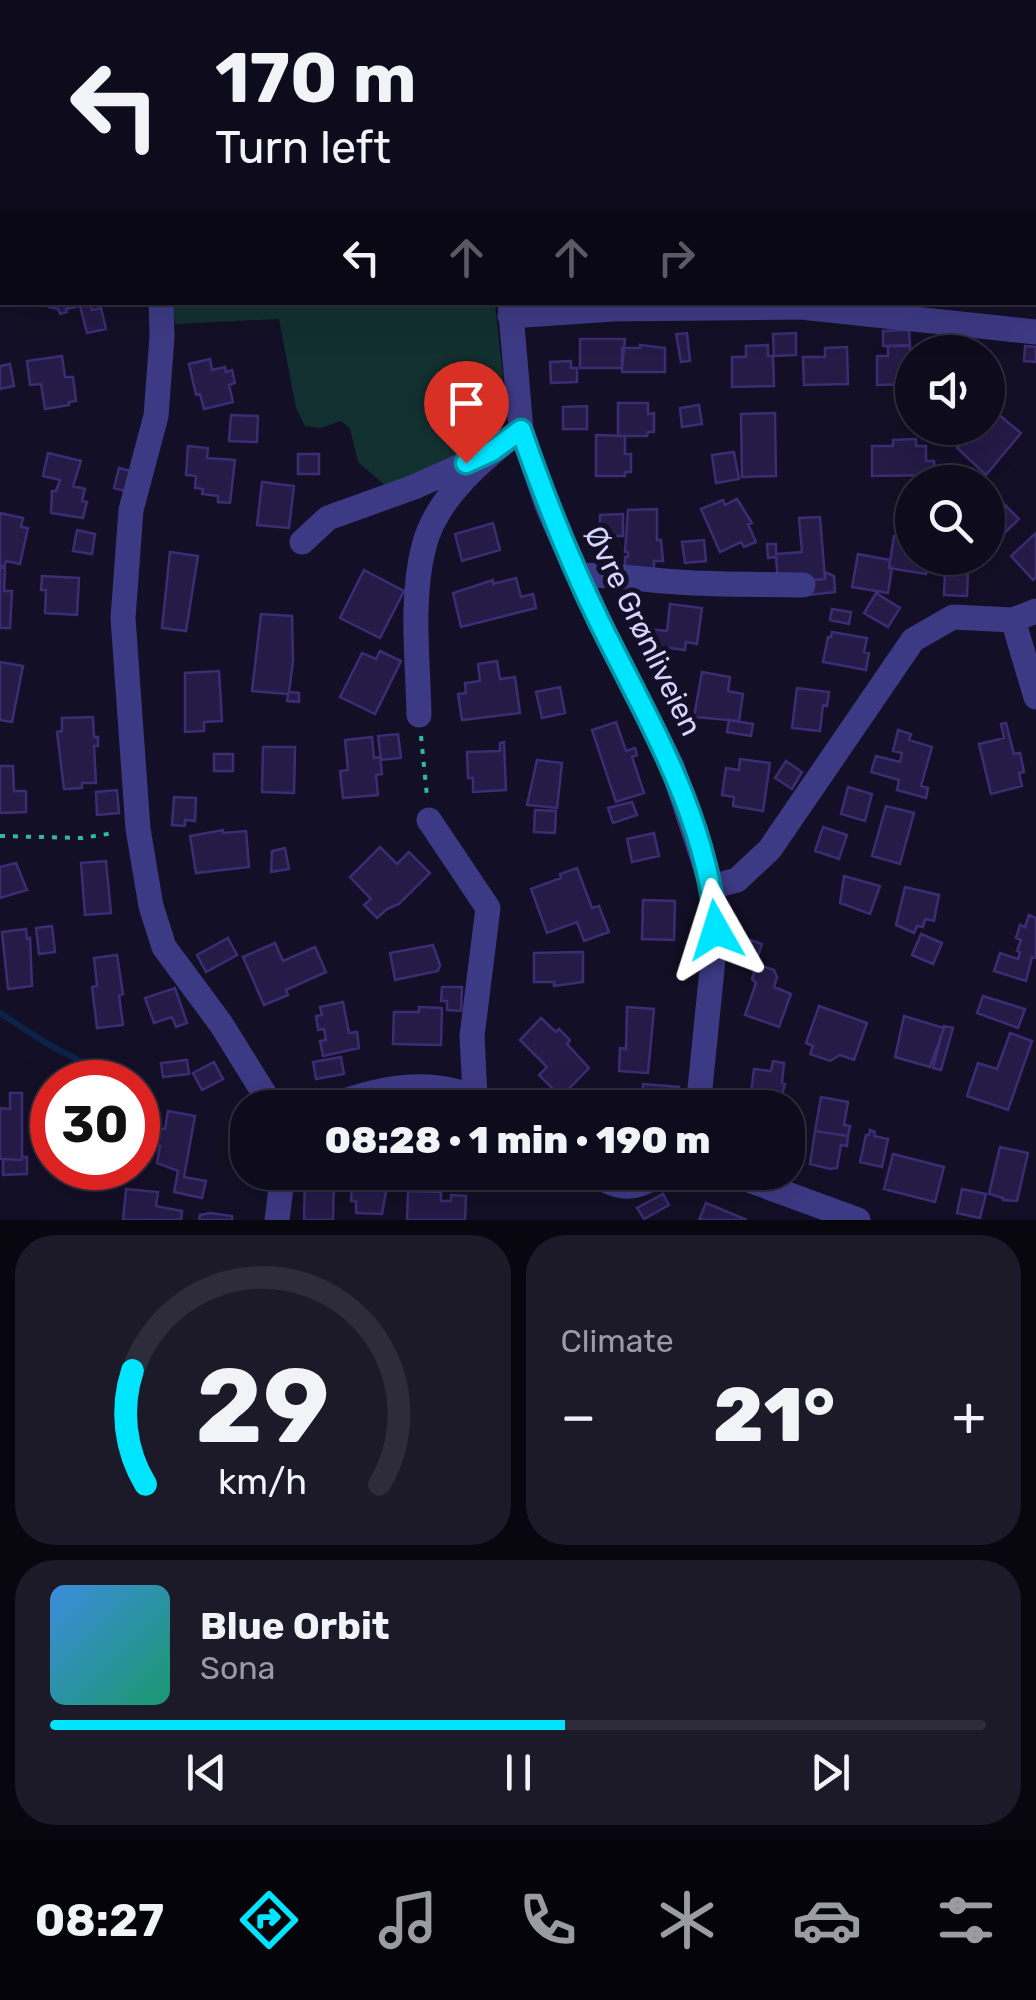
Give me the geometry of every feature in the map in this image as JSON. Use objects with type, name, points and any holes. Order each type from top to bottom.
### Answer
[{"type":"street","points":[[161,305],[156,416],[131,510],[123,618],[138,829],[151,906],[164,947],[221,1024],[262,1090]]},
{"type":"street","points":[[510,309],[801,307],[1036,332]]},
{"type":"street","name":"Øvre Grønliveien","points":[[510,309],[521,430],[548,508],[672,766],[712,887],[716,930],[700,1090]]},
{"type":"street","points":[[302,542],[328,518],[414,487],[492,451],[521,430]]},
{"type":"street","points":[[419,715],[417,595],[424,544],[444,504],[492,451]]},
{"type":"street","points":[[578,575],[803,585]]},
{"type":"street","points":[[712,887],[737,880],[770,849],[913,640],[953,617],[1024,616],[1036,697]]},
{"type":"street","points":[[430,820],[488,908],[472,1036],[483,1090]]},
{"type":"street","points":[[377,1090],[406,1084],[432,1090]]},
{"type":"street","points":[[277,1220],[280,1190]]},
{"type":"street","points":[[776,1190],[858,1220]]},
{"type":"path","points":[[419,715],[430,820]]},
{"type":"path","points":[[0,836],[82,838],[138,829]]},
{"type":"green space","points":[[172,305],[495,305],[507,416],[488,444],[386,486],[358,462],[350,429],[341,421],[320,428],[305,426],[296,408],[279,319],[175,324]]},
{"type":"building","points":[[91,305],[92,310],[101,308],[106,329],[87,333],[80,306],[60,314],[58,309],[49,307]]},
{"type":"building","points":[[909,330],[909,335],[895,335],[895,346],[883,346],[883,331]]},
{"type":"building","points":[[687,333],[690,361],[681,362],[676,334]]},
{"type":"building","points":[[796,333],[796,355],[774,356],[773,334]]},
{"type":"building","points":[[580,339],[625,339],[622,368],[580,368]]},
{"type":"building","points":[[768,345],[768,356],[773,356],[774,386],[732,387],[732,357],[746,357],[746,346]]},
{"type":"building","points":[[888,346],[895,346],[895,384],[877,385],[877,356],[888,356]]},
{"type":"building","points":[[1025,346],[1036,347],[1036,362],[1024,361]]},
{"type":"building","points":[[847,347],[848,384],[804,385],[803,357],[825,357],[825,348]]},
{"type":"building","points":[[622,348],[665,348],[665,372],[622,372]]},
{"type":"building","points":[[62,356],[65,377],[73,377],[76,401],[45,409],[41,384],[30,385],[27,361]]},
{"type":"building","points":[[210,359],[212,370],[232,370],[235,383],[229,385],[233,402],[204,409],[200,394],[196,395],[189,364]]},
{"type":"building","points":[[571,361],[571,368],[577,368],[577,382],[551,383],[550,362]]},
{"type":"building","points":[[10,364],[14,386],[0,389],[0,366]]},
{"type":"building","points":[[618,403],[648,403],[648,414],[654,413],[654,432],[647,436],[618,436]]},
{"type":"building","points":[[699,405],[702,424],[682,427],[680,408]]},
{"type":"building","points":[[587,406],[587,429],[563,429],[563,407]]},
{"type":"building","points":[[775,413],[776,476],[742,477],[741,414]]},
{"type":"building","points":[[231,415],[258,416],[257,442],[229,441]]},
{"type":"building","points":[[1005,420],[1021,433],[994,465],[975,465],[957,448],[1005,445]]},
{"type":"building","points":[[596,435],[625,436],[631,472],[625,472],[625,476],[596,476]]},
{"type":"building","points":[[893,440],[895,445],[926,446],[926,461],[934,461],[934,465],[895,465],[895,476],[872,476],[872,446],[893,446]]},
{"type":"building","points":[[188,446],[208,448],[207,458],[235,460],[230,503],[218,502],[218,496],[202,494],[203,489],[195,488],[196,476],[186,475]]},
{"type":"building","points":[[734,452],[739,479],[716,483],[712,455]]},
{"type":"building","points":[[48,453],[81,461],[73,486],[85,489],[83,518],[51,513],[52,491],[56,491],[60,480],[43,476]]},
{"type":"building","points":[[298,454],[319,454],[319,474],[298,474]]},
{"type":"building","points":[[119,468],[131,471],[125,491],[114,488]]},
{"type":"building","points":[[262,482],[294,486],[289,528],[257,525]]},
{"type":"building","points":[[737,499],[752,523],[748,524],[756,542],[744,547],[741,542],[720,552],[701,509]]},
{"type":"building","points":[[1005,505],[1019,519],[1005,533]]},
{"type":"building","points":[[657,509],[657,540],[661,540],[663,561],[654,561],[654,571],[625,571],[628,510]]},
{"type":"building","points":[[0,513],[23,518],[21,527],[28,528],[20,564],[6,561],[4,567],[0,566]]},
{"type":"building","points":[[623,514],[623,536],[600,536],[600,515]]},
{"type":"building","points":[[820,517],[825,579],[778,583],[776,557],[768,558],[767,544],[776,544],[776,554],[802,552],[799,518]]},
{"type":"building","points":[[493,523],[500,550],[462,561],[455,534]]},
{"type":"building","points":[[77,530],[95,534],[92,554],[73,551]]},
{"type":"building","points":[[1036,533],[1036,577],[1033,580],[1011,556]]},
{"type":"building","points":[[894,536],[895,536],[895,569],[889,568]]},
{"type":"building","points":[[704,540],[706,561],[685,563],[682,542]]},
{"type":"building","points":[[170,552],[198,556],[186,631],[162,628]]},
{"type":"building","points":[[858,554],[890,560],[888,593],[852,587]]},
{"type":"building","points":[[0,567],[5,568],[4,591],[12,591],[10,628],[0,628]]},
{"type":"building","points":[[364,570],[404,591],[380,638],[340,618]]},
{"type":"building","points":[[825,572],[834,576],[835,592],[808,595],[807,580],[825,579]]},
{"type":"building","points":[[945,575],[968,575],[967,596],[944,595]]},
{"type":"building","points":[[42,576],[79,578],[77,615],[45,613]]},
{"type":"building","points":[[516,578],[521,597],[533,594],[536,608],[461,627],[453,593],[493,580],[493,584]]},
{"type":"building","points":[[876,593],[900,608],[888,627],[864,613]]},
{"type":"building","points":[[670,604],[702,608],[697,644],[686,642],[685,650],[647,645],[649,629],[667,631]]},
{"type":"building","points":[[832,609],[851,612],[849,624],[830,620]]},
{"type":"building","points":[[261,614],[292,616],[289,692],[299,693],[299,702],[287,701],[288,694],[252,691]]},
{"type":"building","points":[[832,632],[867,638],[866,670],[823,662]]},
{"type":"building","points":[[380,651],[401,661],[375,714],[340,697],[362,653],[376,659]]},
{"type":"building","points":[[497,661],[500,679],[515,677],[520,713],[462,720],[458,694],[466,693],[465,683],[480,681],[478,664]]},
{"type":"building","points":[[0,662],[23,666],[12,722],[0,720]]},
{"type":"building","points":[[219,671],[222,721],[204,722],[204,731],[185,732],[185,673]]},
{"type":"building","points":[[702,672],[730,677],[728,691],[743,694],[739,721],[694,717]]},
{"type":"building","points":[[560,687],[565,713],[542,718],[536,692]]},
{"type":"building","points":[[797,688],[829,692],[820,731],[792,728]]},
{"type":"building","points":[[93,717],[94,737],[98,737],[98,746],[94,746],[96,783],[64,789],[57,732],[62,731],[62,718]]},
{"type":"building","points":[[729,720],[753,724],[751,736],[727,732]]},
{"type":"building","points":[[616,722],[626,751],[635,748],[637,755],[632,757],[644,793],[616,802],[592,730]]},
{"type":"building","points":[[1006,723],[1014,754],[1020,753],[1022,786],[991,794],[979,744],[1004,738],[1001,724]]},
{"type":"building","points":[[898,730],[911,734],[909,740],[932,747],[921,786],[928,788],[926,798],[897,790],[899,780],[871,772],[876,756],[900,762],[902,753],[893,751]]},
{"type":"building","points":[[398,734],[401,758],[381,760],[378,736]]},
{"type":"building","points":[[372,737],[374,758],[380,757],[382,774],[376,775],[378,795],[343,798],[340,771],[348,770],[345,740]]},
{"type":"building","points":[[504,742],[506,790],[473,792],[467,752],[500,751],[500,743]]},
{"type":"building","points":[[263,747],[295,747],[294,793],[262,792]]},
{"type":"building","points":[[214,754],[233,754],[233,771],[214,771]]},
{"type":"building","points":[[740,759],[770,763],[763,811],[733,806],[734,797],[722,795],[726,768],[739,770]]},
{"type":"building","points":[[537,760],[562,763],[557,808],[527,805]]},
{"type":"building","points":[[786,761],[802,772],[792,789],[775,778]]},
{"type":"building","points":[[0,766],[13,766],[14,791],[26,791],[26,812],[0,813]]},
{"type":"building","points":[[848,787],[872,794],[865,821],[841,814]]},
{"type":"building","points":[[117,790],[119,813],[97,815],[96,792]]},
{"type":"building","points":[[174,797],[196,798],[195,821],[185,820],[185,826],[172,825]]},
{"type":"building","points":[[632,802],[637,815],[613,823],[608,808]]},
{"type":"building","points":[[886,806],[914,813],[900,864],[872,856]]},
{"type":"building","points":[[535,810],[556,811],[555,833],[534,832]]},
{"type":"building","points":[[823,827],[847,835],[839,859],[815,851]]},
{"type":"building","points":[[223,830],[246,831],[249,867],[196,873],[190,836]]},
{"type":"building","points":[[654,833],[659,856],[632,862],[627,839]]},
{"type":"building","points":[[380,847],[397,864],[409,852],[430,873],[399,904],[377,918],[364,905],[371,899],[350,877]]},
{"type":"building","points":[[285,848],[289,869],[271,872],[272,851]]},
{"type":"building","points":[[106,861],[111,913],[85,915],[81,863]]},
{"type":"building","points":[[16,863],[27,890],[0,898],[0,867]]},
{"type":"building","points":[[577,868],[592,908],[599,906],[609,932],[584,941],[577,922],[547,933],[531,889]]},
{"type":"building","points":[[844,876],[880,886],[870,914],[840,903]]},
{"type":"building","points":[[905,887],[939,895],[934,921],[925,919],[923,927],[917,926],[914,933],[896,925]]},
{"type":"building","points":[[643,900],[675,901],[674,940],[642,939]]},
{"type":"building","points":[[1029,915],[1036,918],[1036,958],[1032,957],[1026,981],[994,971],[1000,953],[1018,959],[1021,940],[1016,938]]},
{"type":"building","points":[[52,926],[55,952],[39,954],[36,928]]},
{"type":"building","points":[[26,929],[27,939],[30,938],[32,986],[8,989],[2,932]]},
{"type":"building","points":[[921,934],[942,943],[933,964],[912,955]]},
{"type":"building","points":[[742,937],[762,944],[754,969],[734,962]]},
{"type":"building","points":[[228,938],[237,955],[206,972],[197,955]]},
{"type":"building","points":[[275,943],[283,961],[315,947],[326,972],[264,1005],[243,957]]},
{"type":"building","points":[[433,945],[440,965],[438,971],[395,980],[390,953]]},
{"type":"building","points":[[583,952],[583,982],[554,986],[554,982],[534,982],[534,953]]},
{"type":"building","points":[[117,955],[123,1025],[97,1028],[92,987],[97,986],[94,958]]},
{"type":"building","points":[[757,964],[774,970],[774,987],[791,994],[779,1027],[745,1015],[756,983],[752,979]]},
{"type":"building","points":[[442,987],[462,987],[461,1011],[447,1010],[447,1001],[441,1001]]},
{"type":"building","points":[[175,988],[187,1023],[176,1027],[172,1017],[154,1023],[145,998]]},
{"type":"building","points":[[983,996],[1025,1009],[1018,1028],[977,1013]]},
{"type":"building","points":[[343,1002],[349,1033],[357,1032],[359,1048],[323,1056],[320,1041],[326,1040],[324,1029],[318,1030],[316,1016],[322,1015],[320,1007]]},
{"type":"building","points":[[819,1006],[867,1023],[854,1060],[840,1055],[830,1061],[810,1054],[813,1046],[806,1043]]},
{"type":"building","points":[[419,1007],[442,1008],[441,1045],[393,1044],[394,1012],[419,1012]]},
{"type":"building","points":[[627,1007],[654,1009],[648,1073],[619,1071],[620,1048],[626,1049]]},
{"type":"building","points":[[904,1016],[944,1028],[930,1067],[895,1057]]},
{"type":"building","points":[[541,1018],[570,1040],[567,1044],[589,1068],[568,1090],[554,1090],[539,1075],[547,1067],[520,1040]]},
{"type":"building","points":[[944,1026],[953,1028],[941,1070],[933,1068]]},
{"type":"building","points":[[1010,1033],[1032,1041],[1008,1110],[967,1096],[978,1063],[997,1069]]},
{"type":"building","points":[[341,1057],[344,1074],[316,1079],[313,1062]]},
{"type":"building","points":[[187,1060],[189,1074],[163,1077],[161,1063]]},
{"type":"building","points":[[773,1061],[784,1063],[783,1090],[751,1090],[754,1069],[771,1071]]},
{"type":"building","points":[[214,1062],[223,1079],[202,1090],[193,1073]]},
{"type":"building","points":[[643,1084],[679,1087],[679,1090],[642,1090]]},
{"type":"building","points":[[10,1093],[22,1093],[22,1160],[0,1159],[0,1108],[10,1109]]},
{"type":"building","points":[[821,1097],[848,1102],[844,1125],[850,1126],[848,1136],[815,1131]]},
{"type":"building","points":[[168,1111],[195,1116],[184,1177],[206,1181],[202,1198],[174,1192],[178,1171],[160,1164],[160,1128],[165,1129]]},
{"type":"building","points":[[870,1130],[875,1132],[874,1136],[888,1139],[882,1167],[860,1162]]},
{"type":"building","points":[[815,1131],[848,1136],[847,1146],[841,1145],[837,1168],[810,1164]]},
{"type":"building","points":[[1000,1147],[1028,1153],[1017,1201],[989,1194]]},
{"type":"building","points":[[893,1154],[944,1167],[935,1202],[884,1189]]},
{"type":"building","points":[[27,1157],[27,1174],[3,1175],[3,1159]]},
{"type":"building","points":[[962,1189],[986,1194],[980,1218],[957,1213]]},
{"type":"building","points":[[126,1190],[158,1192],[156,1206],[182,1211],[181,1220],[123,1220]]},
{"type":"building","points":[[305,1190],[334,1190],[333,1220],[304,1220]]},
{"type":"building","points":[[351,1190],[386,1190],[382,1214],[356,1213],[356,1201],[351,1201]]},
{"type":"building","points":[[408,1191],[441,1192],[441,1201],[451,1201],[451,1195],[466,1196],[465,1220],[407,1220]]},
{"type":"building","points":[[663,1194],[669,1205],[644,1219],[637,1208]]},
{"type":"building","points":[[706,1203],[747,1220],[699,1220]]},
{"type":"building","points":[[200,1215],[232,1216],[232,1220],[199,1220]]},
{"type":"waterway","points":[[0,1013],[78,1060]]},
{"type":"route","points":[[466,463],[492,451],[521,430],[548,508],[578,575],[672,766],[712,887],[716,930]]}]
